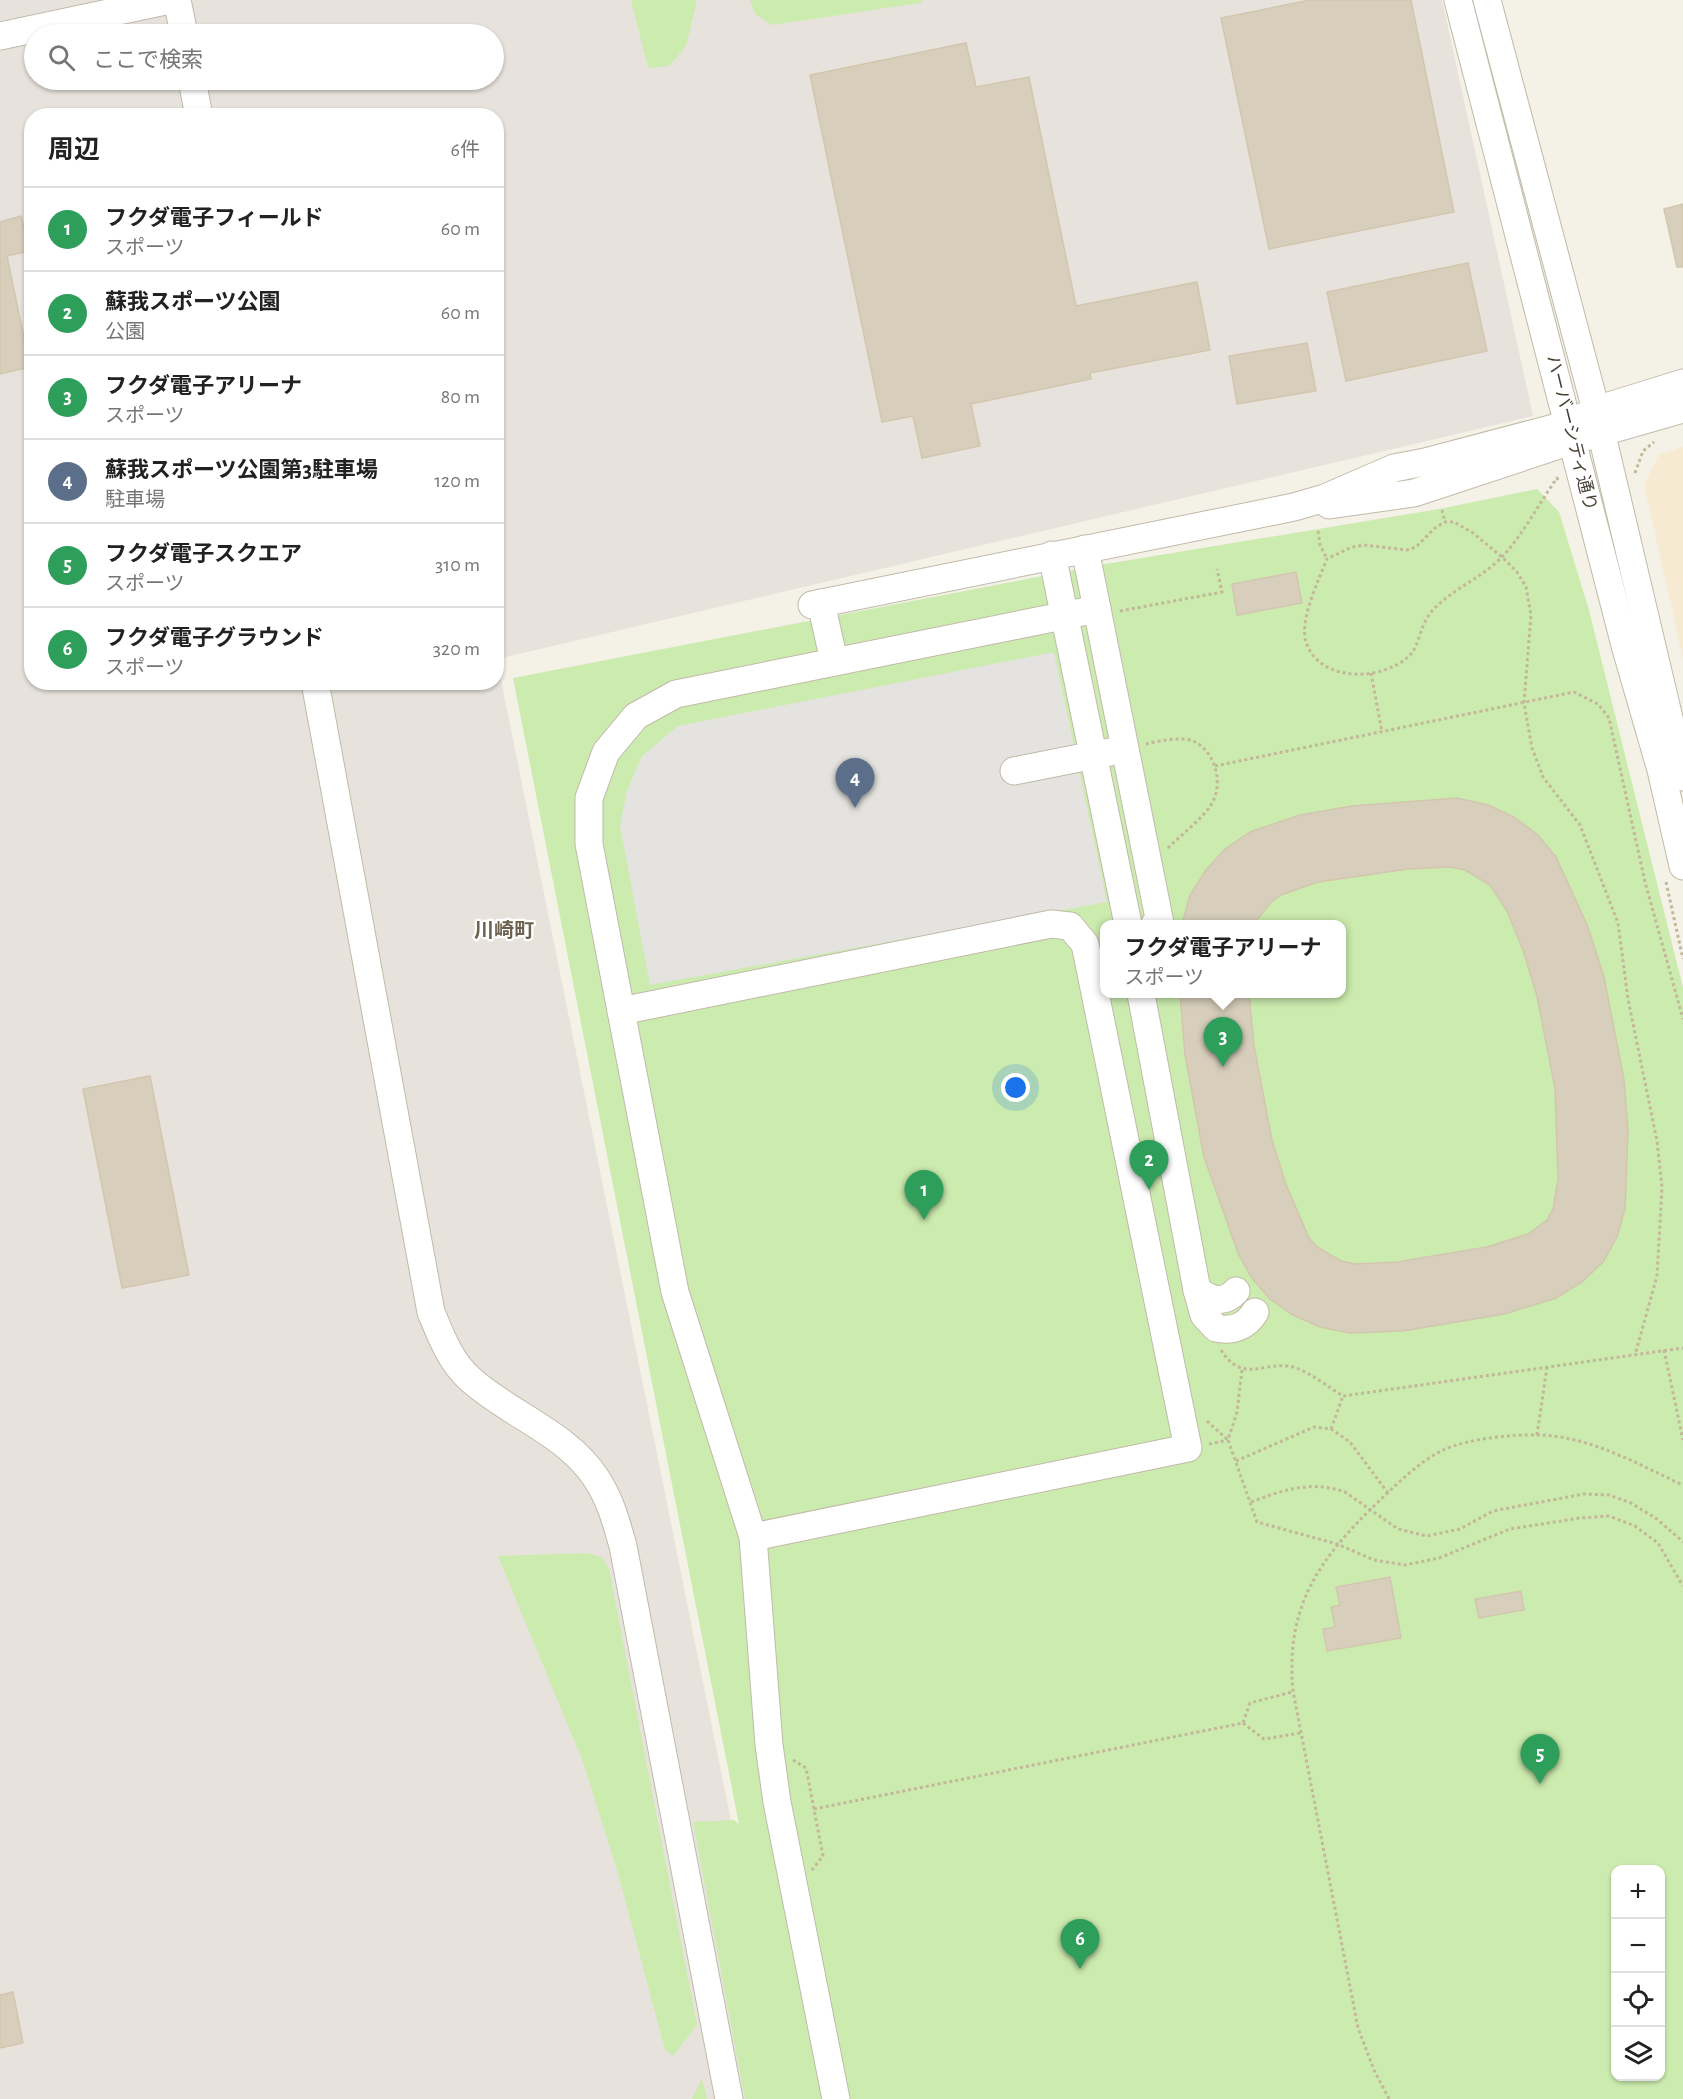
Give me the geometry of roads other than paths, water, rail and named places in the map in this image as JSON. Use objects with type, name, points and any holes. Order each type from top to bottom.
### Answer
[{"type":"street","points":[[57,24],[170,0]]},
{"type":"street","points":[[177,0],[182,24]]},
{"type":"street","name":"ハーバーシティ通り","points":[[1458,0],[1626,649],[1661,770],[1683,866]]},
{"type":"street","name":"ハーバーシティ通り","points":[[1487,0],[1598,421],[1643,600],[1683,777]]},
{"type":"street","points":[[0,36],[24,31]]},
{"type":"street","points":[[194,90],[198,108]]},
{"type":"street","points":[[1294,507],[1401,495],[1570,433],[1683,383]]},
{"type":"street","points":[[1598,421],[1683,408]]},
{"type":"street","points":[[834,661],[817,604],[1294,507],[1325,498],[1394,468],[1570,433]]},
{"type":"street","points":[[1394,468],[1388,475],[1388,485],[1401,495]]},
{"type":"street","points":[[1085,549],[1113,681],[1157,920]]},
{"type":"street","points":[[1052,555],[1078,692],[1094,755],[1127,920]]},
{"type":"street","points":[[836,2099],[794,1892],[769,1745],[753,1537],[675,1292],[589,844],[589,798],[606,752],[636,716],[676,694],[1064,616],[1098,612]]},
{"type":"street","points":[[1078,692],[1113,681]]},
{"type":"street","points":[[316,690],[431,1312],[446,1349],[469,1379],[571,1450],[595,1476],[613,1507],[623,1546],[729,2099]]},
{"type":"street","points":[[1014,771],[1125,749]]},
{"type":"street","points":[[621,1011],[1050,924],[1070,926],[1085,944],[1188,1448],[753,1537]]},
{"type":"street","points":[[1142,998],[1197,1290],[1204,1315],[1216,1328],[1230,1329],[1239,1327],[1250,1320],[1256,1312]]},
{"type":"street","points":[[1197,1290],[1217,1301],[1225,1300],[1236,1291]]},
{"type":"place","name":"蘇我スポーツ公園第3駐車場","points":[[855,808]]},
{"type":"place","name":"フクダ電子アリーナ","points":[[1223,1067]]},
{"type":"place","name":"蘇我スポーツ公園","points":[[1149,1190]]},
{"type":"place","name":"フクダ電子フィールド","points":[[924,1220]]},
{"type":"place","name":"フクダ電子スクエア","points":[[1540,1784]]},
{"type":"place","name":"フクダ電子グラウンド","points":[[1080,1969]]},
{"type":"district","name":"川崎町","points":[[504,931]]}]
